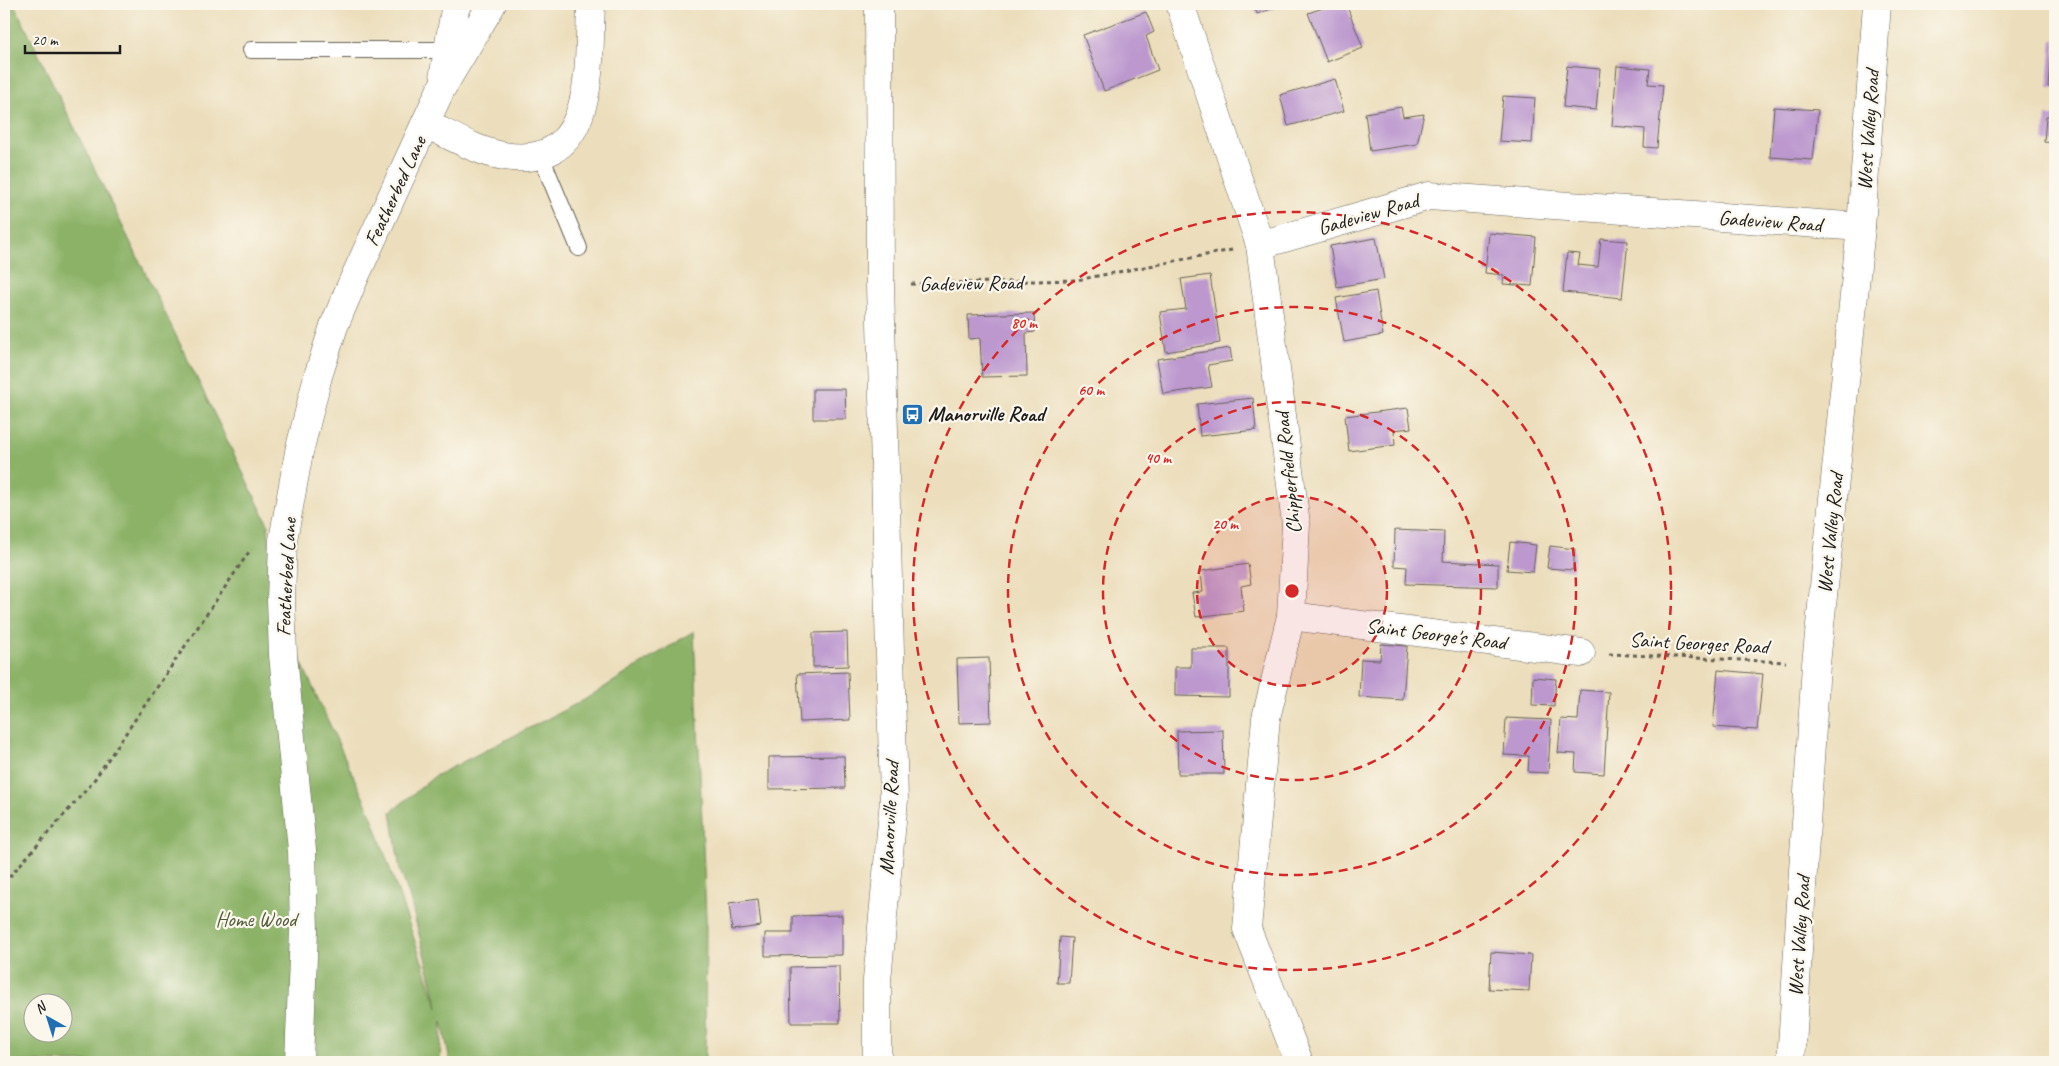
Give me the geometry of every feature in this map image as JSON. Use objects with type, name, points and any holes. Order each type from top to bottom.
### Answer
[{"type":"street","name":"Featherbed Lane","points":[[441,89],[456,4]]},
{"type":"street","name":"Featherbed Lane","points":[[299,1062],[304,921],[302,850],[283,655],[281,600],[283,540],[299,452],[318,376],[334,326],[441,89],[492,4]]},
{"type":"street","points":[[426,124],[483,150],[503,156],[523,158],[553,149],[565,139],[582,112],[586,96],[591,4]]},
{"type":"street","name":"Manorville Road","points":[[877,1062],[876,980],[894,800],[880,285],[879,4]]},
{"type":"street","name":"Chipperfield Road","points":[[1180,4],[1260,245],[1296,524],[1291,616],[1266,718],[1247,929],[1299,1062]]},
{"type":"street","name":"West Valley Road","points":[[1790,1062],[1816,664],[1861,227],[1877,4]]},
{"type":"street","name":"Gadeview Road","points":[[1260,245],[1429,196],[1861,227]]},
{"type":"street","name":"Saint George's Road","points":[[1291,616],[1581,653]]},
{"type":"lane","points":[[251,50],[448,50]]},
{"type":"lane","points":[[540,154],[579,248]]},
{"type":"path","name":"Gadeview Road","points":[[880,285],[1077,280],[1260,245]]},
{"type":"path","points":[[4,883],[92,784],[252,548]]},
{"type":"path","name":"Saint Georges Road","points":[[1581,653],[1816,664]]},
{"type":"green space","name":"Home Wood","points":[[4,4],[14,4],[268,524],[273,600],[372,817],[438,1008],[409,895],[400,870],[391,812],[435,776],[584,700],[694,631],[706,917],[705,1062],[450,1062],[442,1021],[440,1062],[4,1062]]},
{"type":"building","points":[[1253,4],[1285,4],[1257,14]]},
{"type":"building","points":[[1335,4],[1346,4],[1363,48],[1327,62],[1308,13]]},
{"type":"building","points":[[1146,12],[1154,32],[1146,36],[1158,70],[1104,91],[1083,35]]},
{"type":"building","points":[[2052,40],[2055,40],[2055,87],[2048,87]]},
{"type":"building","points":[[1567,66],[1600,69],[1596,110],[1563,107]]},
{"type":"building","points":[[1617,66],[1650,69],[1648,84],[1663,85],[1657,148],[1644,147],[1645,129],[1612,126]]},
{"type":"building","points":[[1335,79],[1344,111],[1288,126],[1280,95]]},
{"type":"building","points":[[1503,96],[1535,98],[1532,143],[1499,141]]},
{"type":"building","points":[[1401,107],[1403,117],[1424,114],[1417,144],[1370,151],[1365,113]]},
{"type":"building","points":[[1774,107],[1818,110],[1813,160],[1770,157]]},
{"type":"building","points":[[2046,116],[2055,116],[2055,143],[2044,142]]},
{"type":"building","points":[[1489,233],[1536,237],[1532,286],[1503,284],[1504,275],[1485,273]]},
{"type":"building","points":[[1376,238],[1384,279],[1337,287],[1330,246]]},
{"type":"building","points":[[1601,239],[1628,241],[1622,298],[1563,292],[1567,253],[1580,254],[1578,265],[1598,267]]},
{"type":"building","points":[[1210,275],[1220,343],[1166,352],[1160,312],[1186,309],[1181,279]]},
{"type":"building","points":[[1376,291],[1383,335],[1344,342],[1336,298]]},
{"type":"building","points":[[1034,313],[1035,332],[1026,333],[1027,376],[982,377],[980,338],[969,339],[968,315]]},
{"type":"building","points":[[1230,348],[1232,361],[1208,365],[1212,387],[1163,394],[1157,359]]},
{"type":"building","points":[[813,389],[845,389],[846,419],[813,419]]},
{"type":"building","points":[[1253,398],[1256,430],[1200,436],[1197,404]]},
{"type":"building","points":[[1408,408],[1411,428],[1394,430],[1395,445],[1349,451],[1345,416]]},
{"type":"building","points":[[1395,530],[1444,532],[1443,561],[1498,564],[1498,587],[1406,584],[1407,567],[1394,566]]},
{"type":"building","points":[[1510,542],[1536,545],[1533,572],[1507,570]]},
{"type":"building","points":[[1550,546],[1575,549],[1573,570],[1547,568]]},
{"type":"building","points":[[1248,564],[1251,584],[1241,586],[1244,611],[1196,617],[1192,593],[1203,592],[1201,571]]},
{"type":"building","points":[[847,632],[848,666],[813,667],[813,633]]},
{"type":"building","points":[[1381,644],[1407,646],[1403,700],[1359,697],[1361,659],[1380,660]]},
{"type":"building","points":[[1191,648],[1229,648],[1229,697],[1175,696],[1175,667],[1191,667]]},
{"type":"building","points":[[989,658],[991,722],[959,723],[957,659]]},
{"type":"building","points":[[1718,670],[1763,674],[1757,730],[1713,727]]},
{"type":"building","points":[[848,672],[850,720],[800,722],[797,674]]},
{"type":"building","points":[[1533,677],[1556,679],[1554,706],[1532,705]]},
{"type":"building","points":[[1580,690],[1609,692],[1604,774],[1575,772],[1576,754],[1558,753],[1561,719],[1578,720]]},
{"type":"building","points":[[1506,718],[1551,720],[1548,773],[1528,772],[1529,756],[1504,755]]},
{"type":"building","points":[[1223,730],[1224,774],[1178,774],[1177,731]]},
{"type":"building","points":[[844,756],[845,788],[769,789],[769,757]]},
{"type":"building","points":[[758,899],[761,926],[732,930],[729,903]]},
{"type":"building","points":[[842,915],[842,955],[765,956],[765,933],[793,933],[793,916]]},
{"type":"building","points":[[1060,937],[1072,938],[1069,983],[1057,983]]},
{"type":"building","points":[[1491,952],[1531,955],[1529,991],[1489,989]]},
{"type":"building","points":[[839,966],[840,1023],[791,1023],[790,967]]},
{"type":"place","name":"Manorville Road","points":[[912,414]]}]
